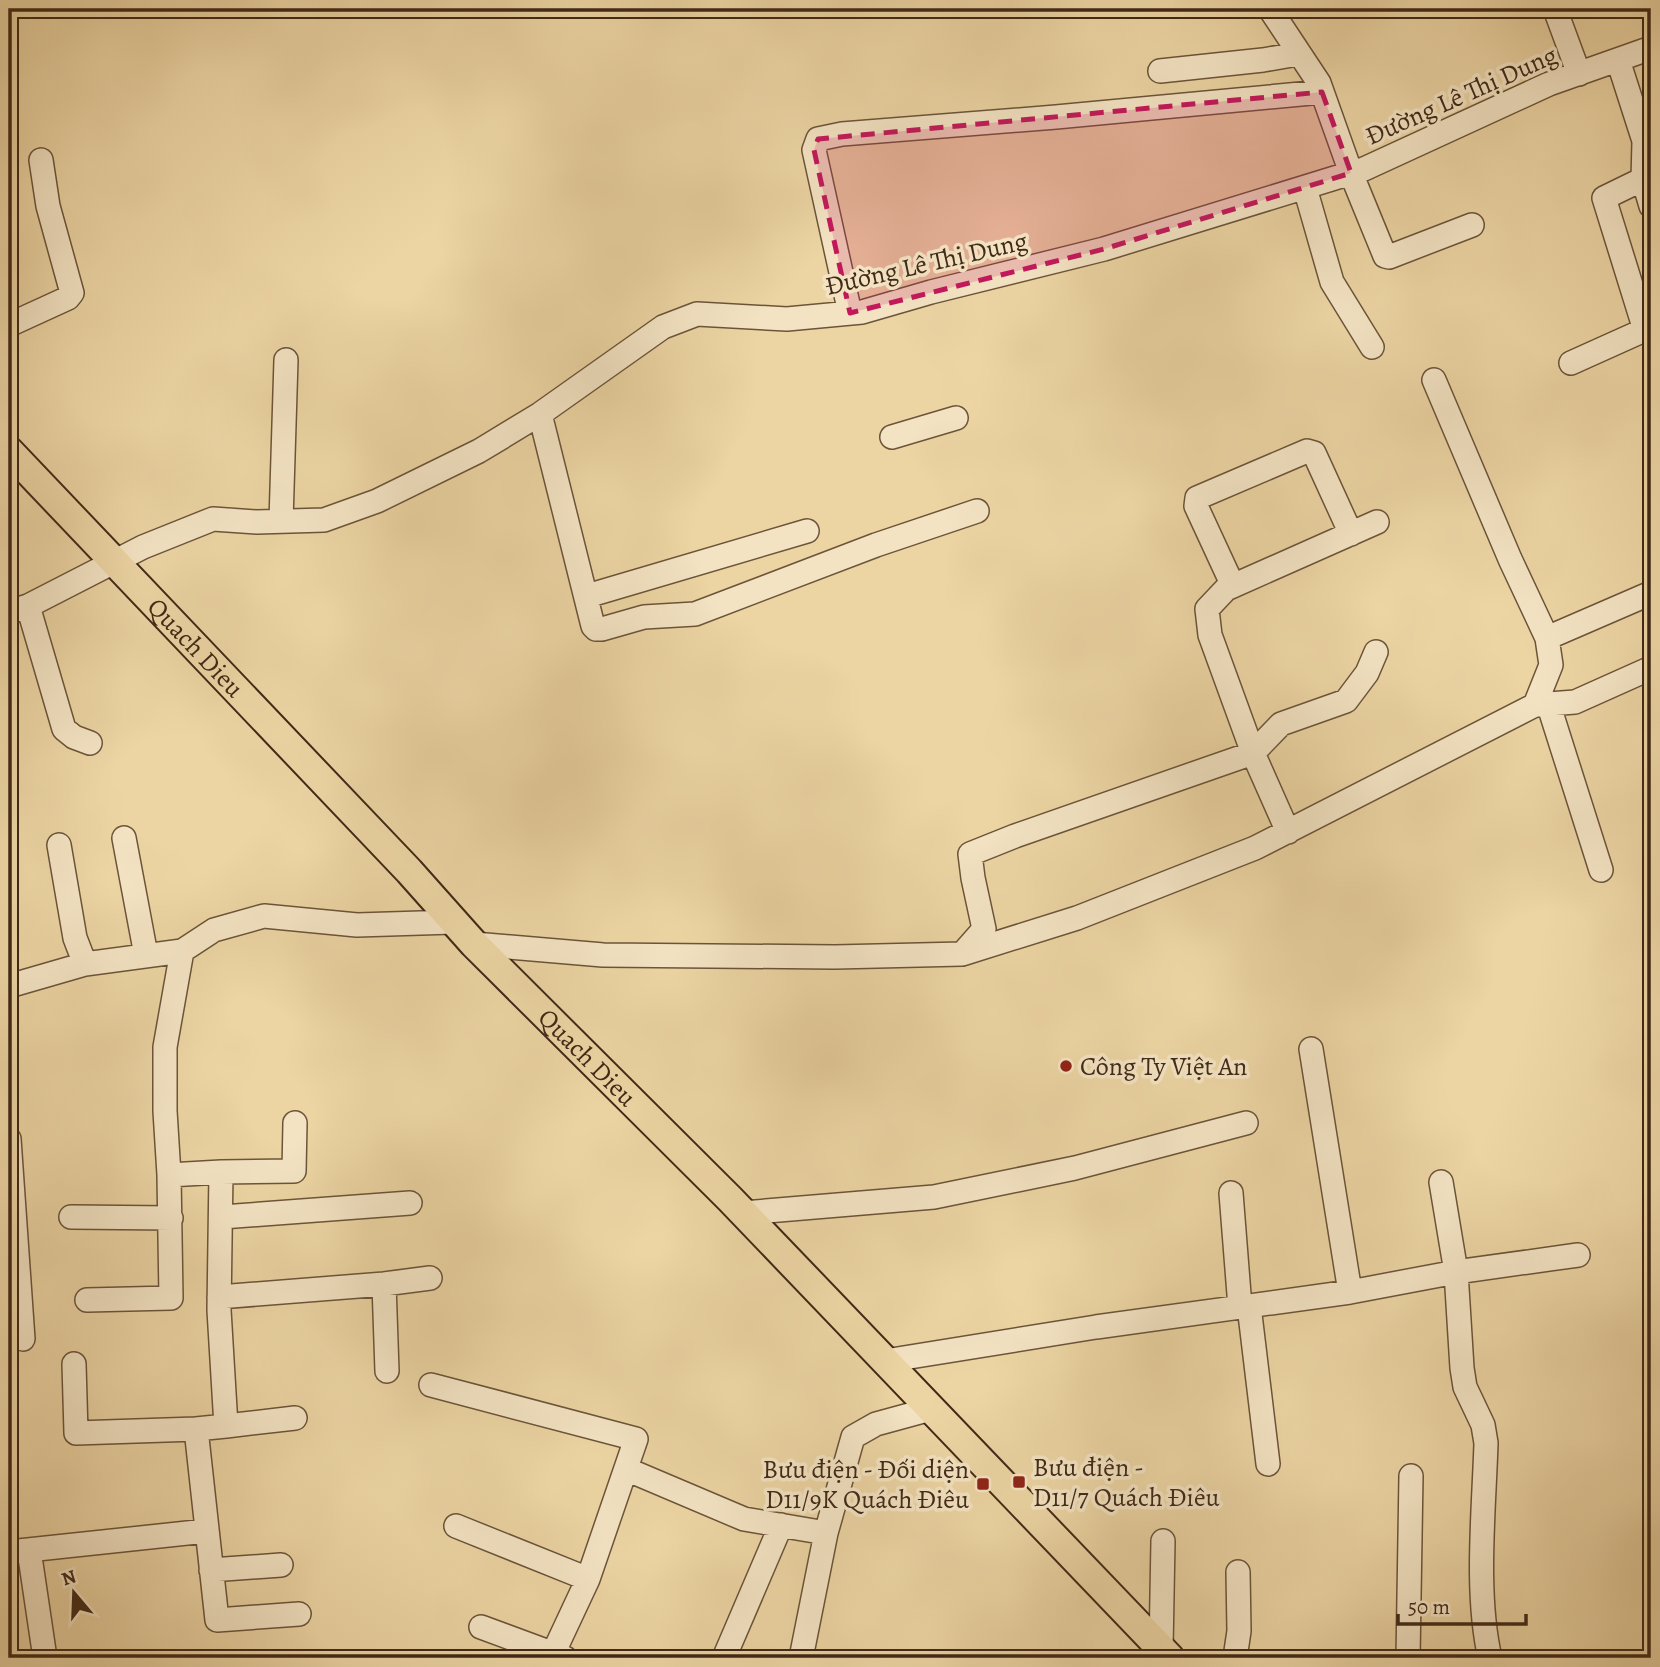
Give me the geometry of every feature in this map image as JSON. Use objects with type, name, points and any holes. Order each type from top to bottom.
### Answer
[{"type":"main road","name":"Quach Dieu","points":[[9,452],[409,871],[474,944],[743,1213],[885,1360],[1156,1650]]},
{"type":"street","points":[[1270,9],[1319,83],[1351,173],[1385,256],[1389,257],[1472,225]]},
{"type":"street","points":[[1555,9],[1579,74]]},
{"type":"street","name":"Đường Lê Thị Dung","points":[[18,609],[143,547],[213,519],[324,520],[377,501],[478,451],[540,414],[663,327],[697,314],[788,319],[850,313],[1104,249],[1351,173],[1549,84],[1651,48]]},
{"type":"street","points":[[1160,71],[1298,54]]},
{"type":"street","points":[[1618,60],[1644,141],[1643,179],[1651,206]]},
{"type":"street","points":[[850,313],[814,150],[818,139],[842,134],[1322,92]]},
{"type":"street","points":[[9,326],[68,298],[72,293],[48,206],[41,160]]},
{"type":"street","points":[[1571,363],[1648,329],[1604,198],[1643,179]]},
{"type":"street","points":[[1305,188],[1332,282],[1372,348]]},
{"type":"street","points":[[281,521],[286,360]]},
{"type":"street","points":[[1434,380],[1510,559],[1548,638],[1551,666],[1541,704],[1601,870]]},
{"type":"street","points":[[540,414],[593,626],[596,629],[644,617],[695,614],[876,545],[977,511]]},
{"type":"street","points":[[892,437],[956,418]]},
{"type":"street","points":[[1233,586],[1196,506],[1197,498],[1307,451],[1314,453],[1351,534]]},
{"type":"street","points":[[1288,832],[1253,753],[1210,635],[1207,609],[1226,589],[1377,522]]},
{"type":"street","points":[[587,596],[807,531]]},
{"type":"street","points":[[1548,638],[1651,593]]},
{"type":"street","points":[[18,609],[64,729],[74,737],[90,743]]},
{"type":"street","points":[[962,954],[984,929],[973,878],[971,853],[1253,753],[1281,724],[1346,701],[1367,673],[1376,652]]},
{"type":"street","points":[[474,944],[603,955],[835,957],[962,954],[1077,918],[1255,848],[1541,704],[1575,702],[1651,668]]},
{"type":"street","points":[[124,838],[146,955]]},
{"type":"street","points":[[59,845],[75,938],[85,964]]},
{"type":"street","points":[[9,986],[85,964],[182,951],[214,930],[264,916],[356,925],[453,922]]},
{"type":"street","points":[[87,1300],[171,1298],[165,1047],[182,951]]},
{"type":"street","points":[[1311,1049],[1350,1292]]},
{"type":"street","points":[[169,1175],[294,1171],[295,1123]]},
{"type":"street","points":[[743,1213],[934,1197],[1075,1168],[1246,1123]]},
{"type":"street","points":[[9,1139],[23,1339]]},
{"type":"street","points":[[221,1172],[219,1297],[226,1426]]},
{"type":"street","points":[[1441,1182],[1457,1272],[1465,1387],[1483,1425],[1486,1443],[1482,1606],[1490,1658]]},
{"type":"street","points":[[1231,1193],[1244,1307],[1268,1465]]},
{"type":"street","points":[[222,1217],[410,1203]]},
{"type":"street","points":[[71,1217],[171,1218]]},
{"type":"street","points":[[885,1360],[1350,1292],[1457,1272],[1578,1255]]},
{"type":"street","points":[[219,1297],[430,1278]]},
{"type":"street","points":[[384,1284],[387,1371]]},
{"type":"street","points":[[74,1364],[76,1433],[196,1429],[295,1418]]},
{"type":"street","points":[[430,1385],[636,1439],[588,1579],[557,1657],[481,1627]]},
{"type":"street","points":[[801,1658],[827,1533],[853,1437],[876,1424],[931,1409]]},
{"type":"street","points":[[196,1429],[217,1620],[299,1614]]},
{"type":"street","points":[[626,1469],[744,1519],[827,1533]]},
{"type":"street","points":[[1408,1658],[1411,1476]]},
{"type":"street","points":[[724,1658],[781,1525]]},
{"type":"street","points":[[456,1526],[588,1579]]},
{"type":"street","points":[[45,1658],[19,1551],[206,1531]]},
{"type":"street","points":[[1156,1650],[1163,1541]]},
{"type":"street","points":[[211,1570],[281,1565]]},
{"type":"street","points":[[1235,1658],[1239,1631],[1238,1572]]},
{"type":"highlighted area","points":[[1322,92],[1351,173],[1104,249],[850,313],[814,150],[818,139]]},
{"type":"place","name":"Công Ty Việt An","points":[[1066,1066]]},
{"type":"place","name":"Bưu điện - D11/7 Quách Điêu","points":[[1019,1482]]},
{"type":"place","name":"Bưu điện - Đối diện D11/9K Quách Điêu","points":[[983,1484]]}]
